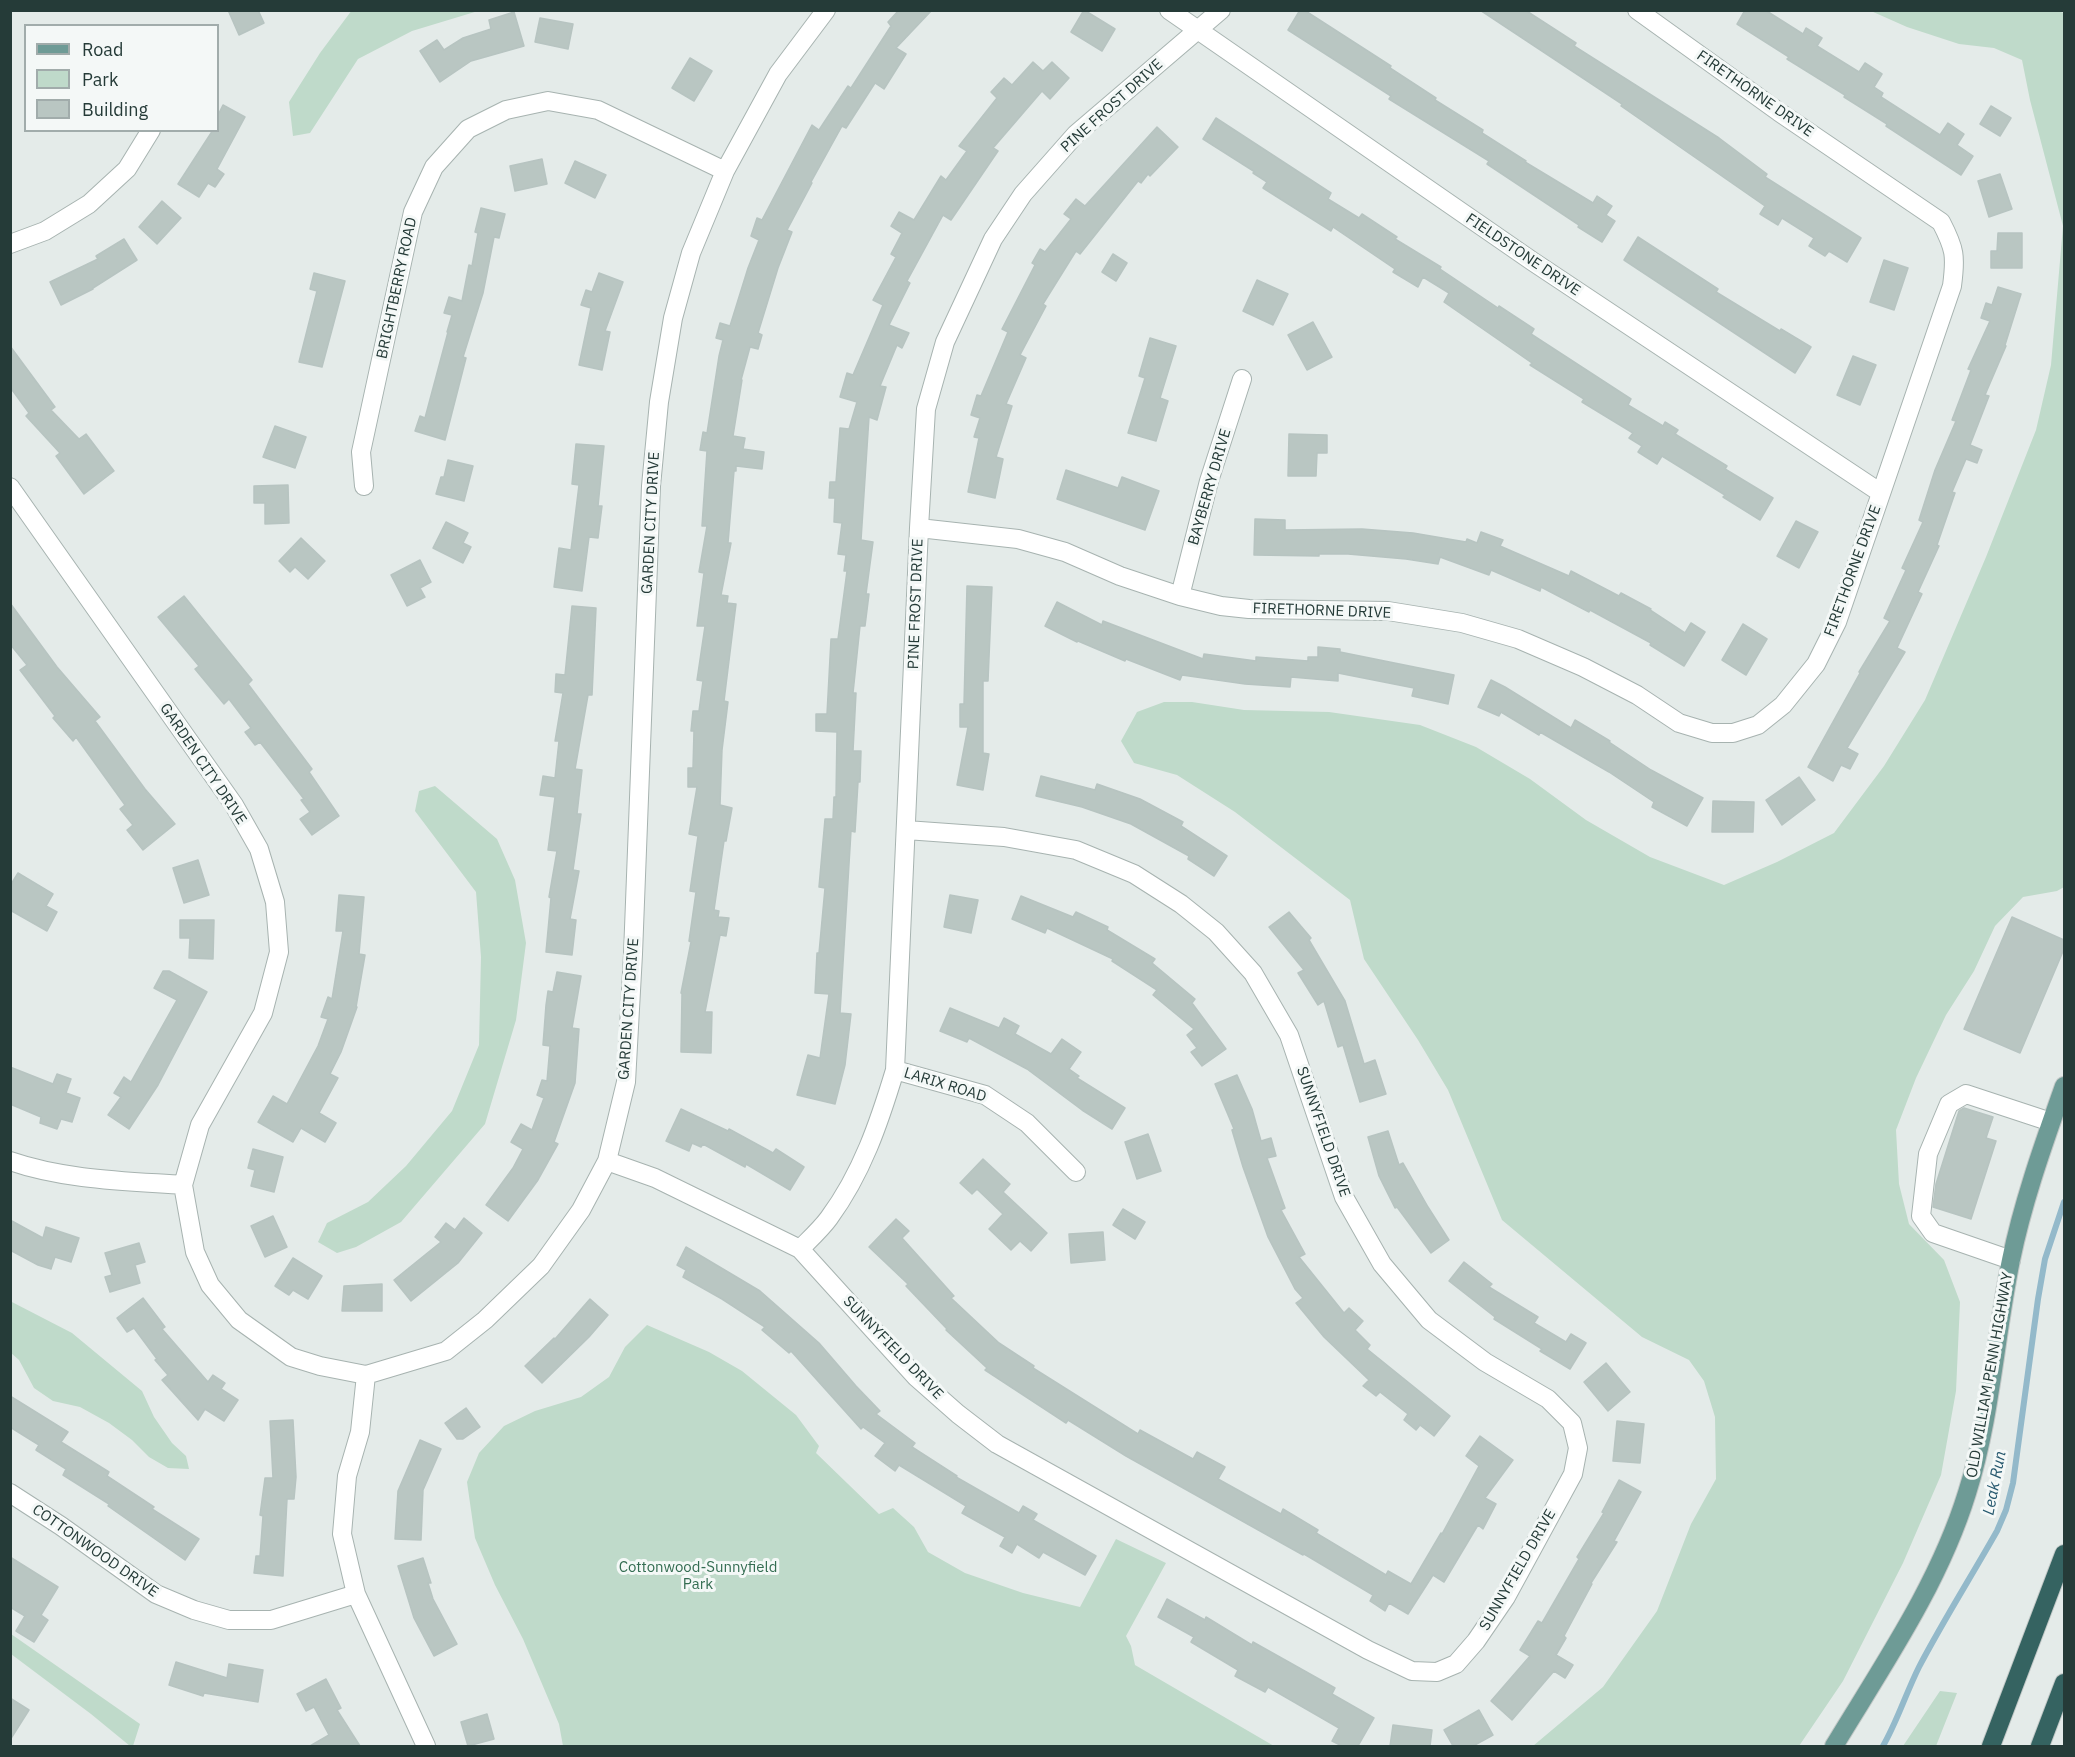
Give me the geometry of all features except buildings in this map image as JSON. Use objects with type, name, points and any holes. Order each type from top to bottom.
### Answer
[{"type":"highway","points":[[1991,1746],[2064,1554]]},
{"type":"highway","points":[[2040,1746],[2064,1683]]},
{"type":"main road","name":"OLD WILLIAM PENN HIGHWAY","points":[[1834,1746],[1928,1586],[1953,1534],[1968,1492],[1981,1439],[2011,1260],[2022,1213],[2064,1086]]},
{"type":"street","name":"GARDEN CITY DRIVE","points":[[10,487],[234,805],[259,849],[274,902],[279,952],[263,1013],[200,1125],[183,1185],[195,1251],[210,1285],[238,1320],[291,1357],[320,1366],[366,1375],[446,1351],[485,1320],[541,1266],[581,1210],[608,1161],[626,1082],[651,486],[658,402],[673,318],[690,253],[725,171],[778,74],[825,10]]},
{"type":"street","name":"FIELDSTONE DRIVE","points":[[1169,10],[1532,261],[1881,493]]},
{"type":"street","points":[[1197,30],[1221,10]]},
{"type":"street","name":"FIRETHORNE DRIVE","points":[[919,528],[1018,539],[1065,552],[1120,576],[1180,596],[1221,606],[1249,609],[1388,611],[1462,623],[1518,639],[1583,667],[1637,695],[1679,723],[1712,733],[1733,733],[1758,725],[1783,705],[1816,664],[1837,622],[1952,286],[1955,260],[1951,242],[1941,222],[1779,112],[1637,10]]},
{"type":"street","name":"PINE FROST DRIVE","points":[[800,1249],[829,1218],[864,1161],[878,1126],[895,1070],[926,409],[945,342],[993,239],[1023,194],[1076,134],[1197,30]]},
{"type":"street","name":"BRIGHTBERRY ROAD","points":[[364,486],[361,452],[413,212],[435,167],[468,129],[506,110],[548,101],[598,110],[725,171]]},
{"type":"street","points":[[10,243],[45,231],[89,204],[127,169],[150,132]]},
{"type":"street","name":"BAYBERRY DRIVE","points":[[1180,596],[1209,481],[1242,379]]},
{"type":"street","name":"SUNNYFIELD DRIVE","points":[[608,1161],[655,1178],[800,1249],[916,1377],[997,1444],[1368,1650],[1412,1671],[1437,1672],[1456,1664],[1476,1641],[1506,1597],[1573,1474],[1578,1448],[1572,1423],[1548,1400],[1485,1362],[1429,1320],[1382,1264],[1344,1197],[1289,1035],[1253,973],[1216,932],[1181,904],[1134,874],[1076,850],[1004,837],[906,830]]},
{"type":"street","name":"LARIX ROAD","points":[[895,1070],[985,1095],[1027,1123],[1076,1172]]},
{"type":"street","points":[[2011,1260],[1933,1233],[1921,1216],[1928,1154],[1949,1104],[1966,1094],[2051,1122]]},
{"type":"street","points":[[10,1161],[35,1170],[114,1180],[183,1185]]},
{"type":"street","points":[[366,1375],[360,1432],[347,1476],[342,1534],[356,1594],[426,1746]]},
{"type":"street","name":"COTTONWOOD DRIVE","points":[[10,1493],[61,1526],[156,1594],[194,1610],[229,1620],[271,1620],[356,1594]]},
{"type":"green space","points":[[352,10],[478,11],[412,31],[358,59],[310,133],[293,136],[289,102],[320,53]]},
{"type":"green space","points":[[1871,11],[2057,11],[2064,13],[2064,887],[2057,891],[2023,897],[1995,926],[1974,971],[1946,1015],[1916,1078],[1896,1130],[1899,1184],[1909,1224],[1944,1260],[1960,1302],[1956,1391],[1941,1475],[1903,1563],[1843,1681],[1799,1746],[1533,1746],[1603,1687],[1657,1611],[1691,1524],[1716,1479],[1715,1417],[1704,1381],[1689,1360],[1642,1337],[1502,1220],[1448,1090],[1364,959],[1350,900],[1235,812],[1177,775],[1134,763],[1121,741],[1137,712],[1164,702],[1192,702],[1244,710],[1329,712],[1420,725],[1476,747],[1530,779],[1586,820],[1650,857],[1724,885],[1777,862],[1834,833],[1884,766],[1925,700],[1986,557],[2036,430],[2051,365],[2063,226],[2030,100],[2022,60],[1994,48],[1959,44],[1907,27]]},
{"type":"green space","points":[[435,786],[497,839],[515,880],[526,943],[516,1020],[485,1124],[401,1222],[356,1247],[337,1253],[318,1242],[327,1223],[368,1202],[406,1166],[452,1111],[479,1045],[481,957],[476,892],[415,811],[419,791]]},
{"type":"green space","points":[[10,1301],[72,1333],[142,1391],[154,1417],[172,1443],[186,1456],[189,1469],[168,1468],[149,1457],[132,1440],[109,1423],[80,1407],[53,1401],[34,1388],[19,1360],[11,1353]]},
{"type":"green space","name":"Cottonwood-Sunnyfield Park","points":[[647,1325],[709,1352],[742,1371],[796,1415],[819,1446],[816,1453],[879,1514],[893,1508],[914,1527],[928,1552],[965,1573],[1023,1593],[1080,1607],[1116,1539],[1166,1563],[1126,1636],[1131,1646],[1135,1665],[1274,1746],[563,1746],[559,1724],[523,1639],[495,1585],[475,1538],[467,1482],[479,1453],[504,1426],[535,1411],[581,1397],[609,1377],[625,1347]]},
{"type":"green space","points":[[11,1634],[140,1724],[133,1746],[130,1746],[11,1654]]},
{"type":"green space","points":[[1940,1691],[1957,1693],[1936,1746],[1903,1746]]},
{"type":"waterway","name":"Leak Run","points":[[1883,1746],[1919,1667],[1997,1531],[2006,1510],[2013,1483],[2045,1259],[2064,1202]]}]
